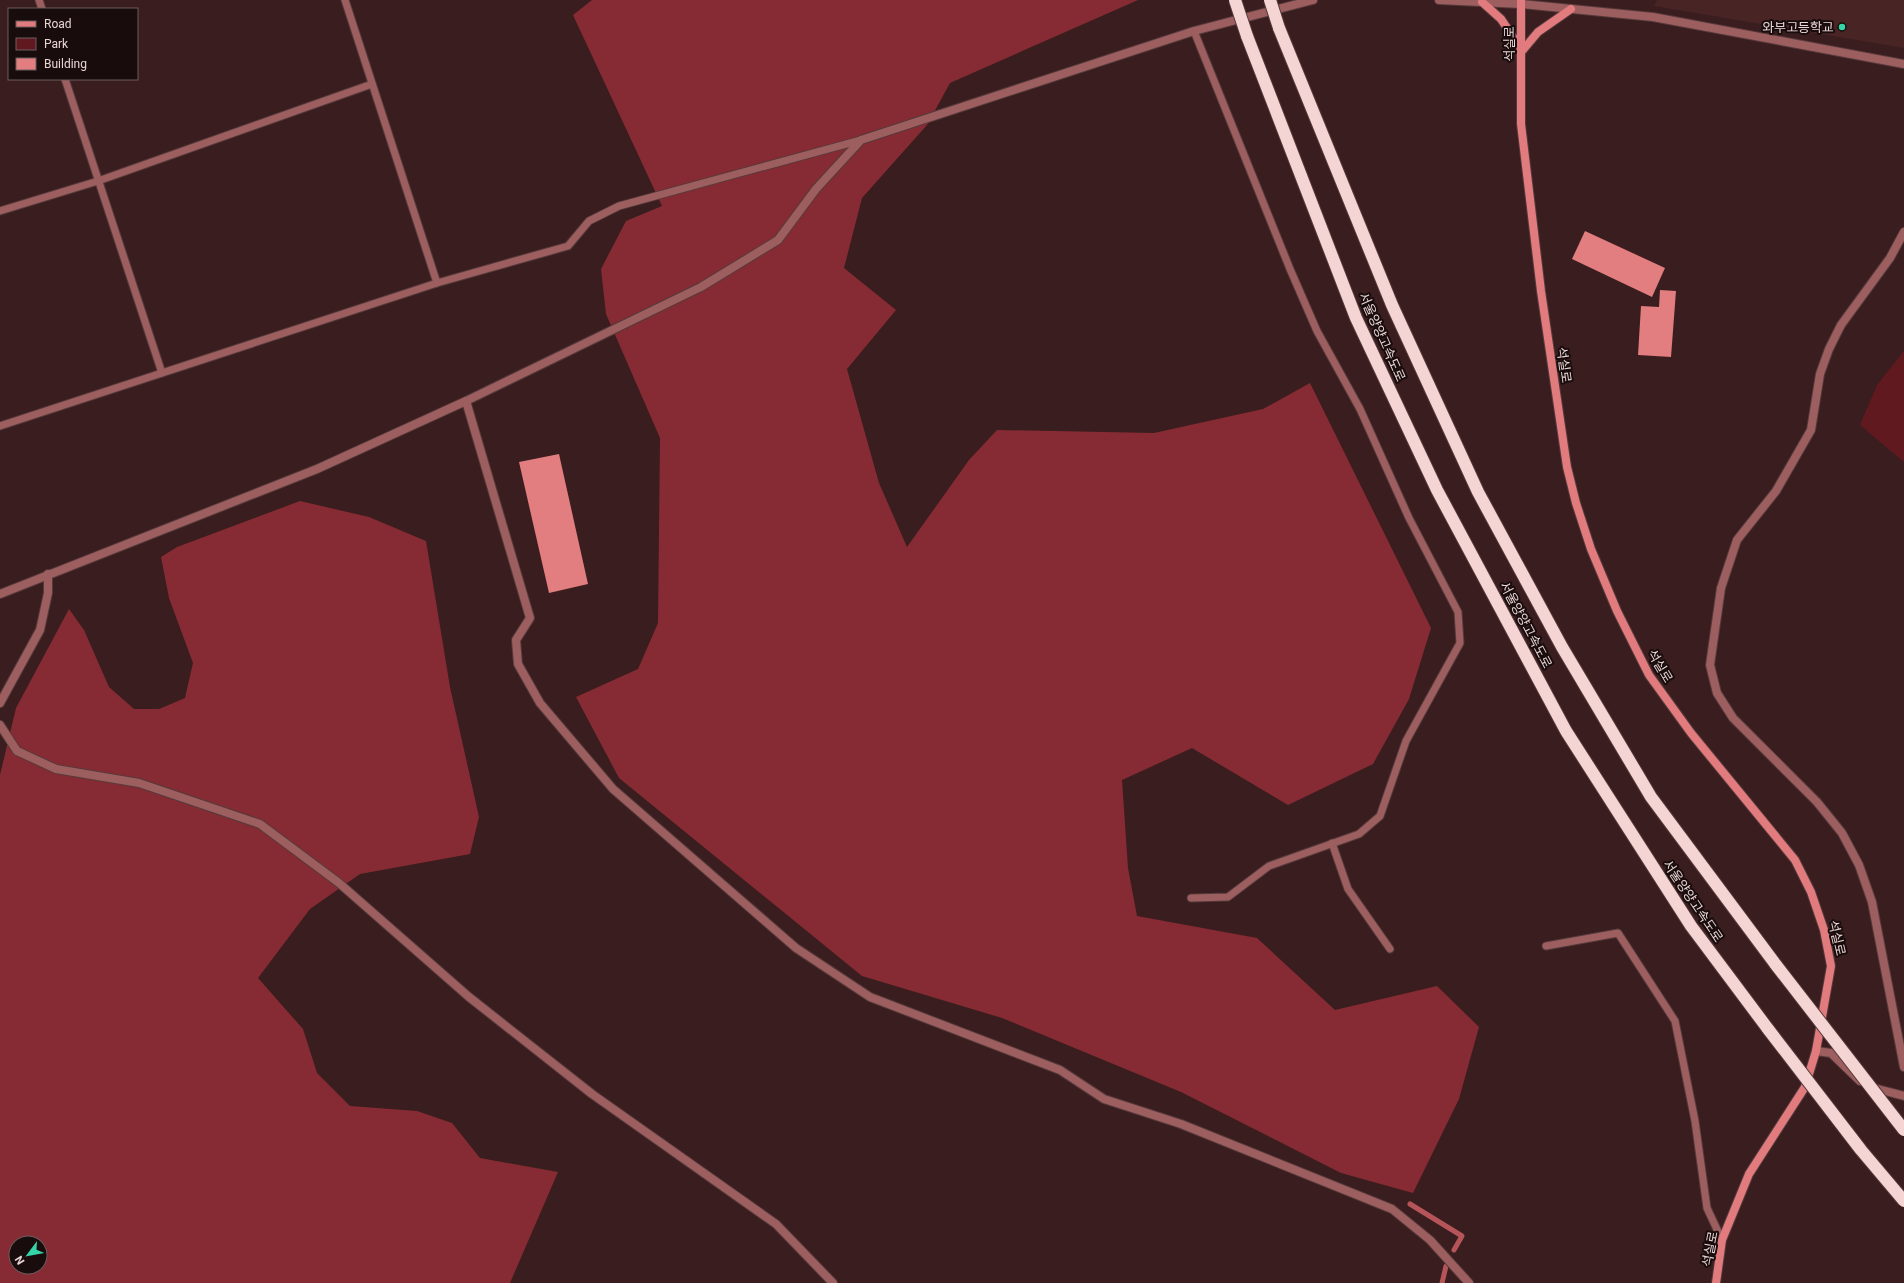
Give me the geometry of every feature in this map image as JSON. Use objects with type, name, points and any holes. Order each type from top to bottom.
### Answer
[{"type":"highway","name":"서울양양고속도로","points":[[1235,0],[1247,36],[1356,318],[1437,490],[1566,731],[1691,926],[1861,1150],[1904,1201]]},
{"type":"highway","name":"서울양양고속도로","points":[[1270,0],[1392,305],[1478,492],[1562,647],[1651,797],[1776,965],[1904,1130]]},
{"type":"main road","points":[[1482,2],[1501,19],[1512,33],[1522,51],[1538,32],[1571,9]]},
{"type":"main road","name":"석실로","points":[[1521,2],[1521,124],[1541,291],[1567,467],[1576,503],[1591,549],[1614,604],[1649,675],[1691,733],[1795,860],[1811,892],[1824,930],[1831,966],[1816,1051],[1805,1087],[1749,1174],[1722,1240],[1716,1283]]},
{"type":"street","points":[[0,594],[317,469],[466,401],[701,287],[778,240],[816,189],[861,140],[1194,31],[1312,0]]},
{"type":"street","points":[[1439,0],[1521,2],[1571,9],[1653,17],[1904,64]]},
{"type":"street","points":[[1904,232],[1890,258],[1841,325],[1829,349],[1820,374],[1811,430],[1776,491],[1736,540],[1721,588],[1710,665],[1717,693],[1733,718],[1817,802],[1842,833],[1859,866],[1872,902],[1904,1067]]},
{"type":"street","points":[[466,401],[530,618],[516,640],[518,664],[540,703],[613,789],[796,948],[870,996],[1060,1070],[1104,1099],[1180,1124],[1392,1209],[1430,1240],[1469,1283]]},
{"type":"street","points":[[0,703],[40,630],[48,593],[48,574]]},
{"type":"street","points":[[0,725],[17,750],[56,769],[139,783],[260,824],[339,883],[469,997],[592,1094],[776,1224],[833,1283]]},
{"type":"street","points":[[1816,1051],[1831,1053],[1866,1086],[1904,1096]]},
{"type":"lane","points":[[345,0],[437,283]]},
{"type":"lane","points":[[1191,898],[1228,896],[1269,866],[1359,834],[1380,816],[1406,741],[1460,643],[1458,612],[1409,518],[1360,409],[1318,331],[1287,262],[1194,31]]},
{"type":"lane","points":[[65,80],[162,373]]},
{"type":"lane","points":[[0,211],[98,181],[372,84]]},
{"type":"lane","points":[[0,426],[437,283],[568,246],[589,221],[619,206],[861,140]]},
{"type":"lane","points":[[1332,843],[1348,889],[1390,949]]},
{"type":"lane","points":[[1546,946],[1618,933],[1675,1021],[1695,1121],[1708,1208],[1722,1240]]},
{"type":"shaded area","points":[[592,0],[1138,0],[950,83],[927,125],[862,198],[844,268],[896,310],[847,369],[879,483],[907,547],[969,460],[997,430],[1154,433],[1263,409],[1310,383],[1431,628],[1409,699],[1373,764],[1288,805],[1192,748],[1122,780],[1128,868],[1137,916],[1257,938],[1335,1010],[1437,986],[1479,1027],[1459,1099],[1413,1193],[1341,1173],[1181,1092],[1002,1018],[862,976],[619,778],[576,697],[638,669],[658,623],[660,438],[606,314],[601,269],[626,221],[662,206],[573,15]]},
{"type":"shaded area","name":"와부고등학교","points":[[1657,0],[1904,0],[1904,48],[1654,6]]},
{"type":"shaded area","points":[[300,501],[369,517],[426,541],[450,687],[479,817],[470,854],[360,874],[310,909],[258,978],[303,1029],[317,1073],[350,1106],[417,1111],[452,1123],[480,1158],[558,1172],[510,1283],[0,1283],[0,775],[16,708],[69,609],[84,630],[109,687],[134,709],[159,709],[185,698],[193,663],[169,598],[161,557],[177,547]]},
{"type":"green space","points":[[1904,351],[1904,462],[1860,425],[1877,385]]},
{"type":"building","points":[[1585,231],[1665,268],[1652,297],[1572,259]]},
{"type":"building","points":[[1660,290],[1676,291],[1671,357],[1638,355],[1641,306],[1659,307]]},
{"type":"building","points":[[559,454],[588,584],[549,593],[519,462]]},
{"type":"waterway","points":[[1410,1204],[1462,1236],[1454,1250]]},
{"type":"waterway","points":[[1442,1283],[1446,1266]]},
{"type":"place","name":"와부고등학교","points":[[1842,27]]}]
